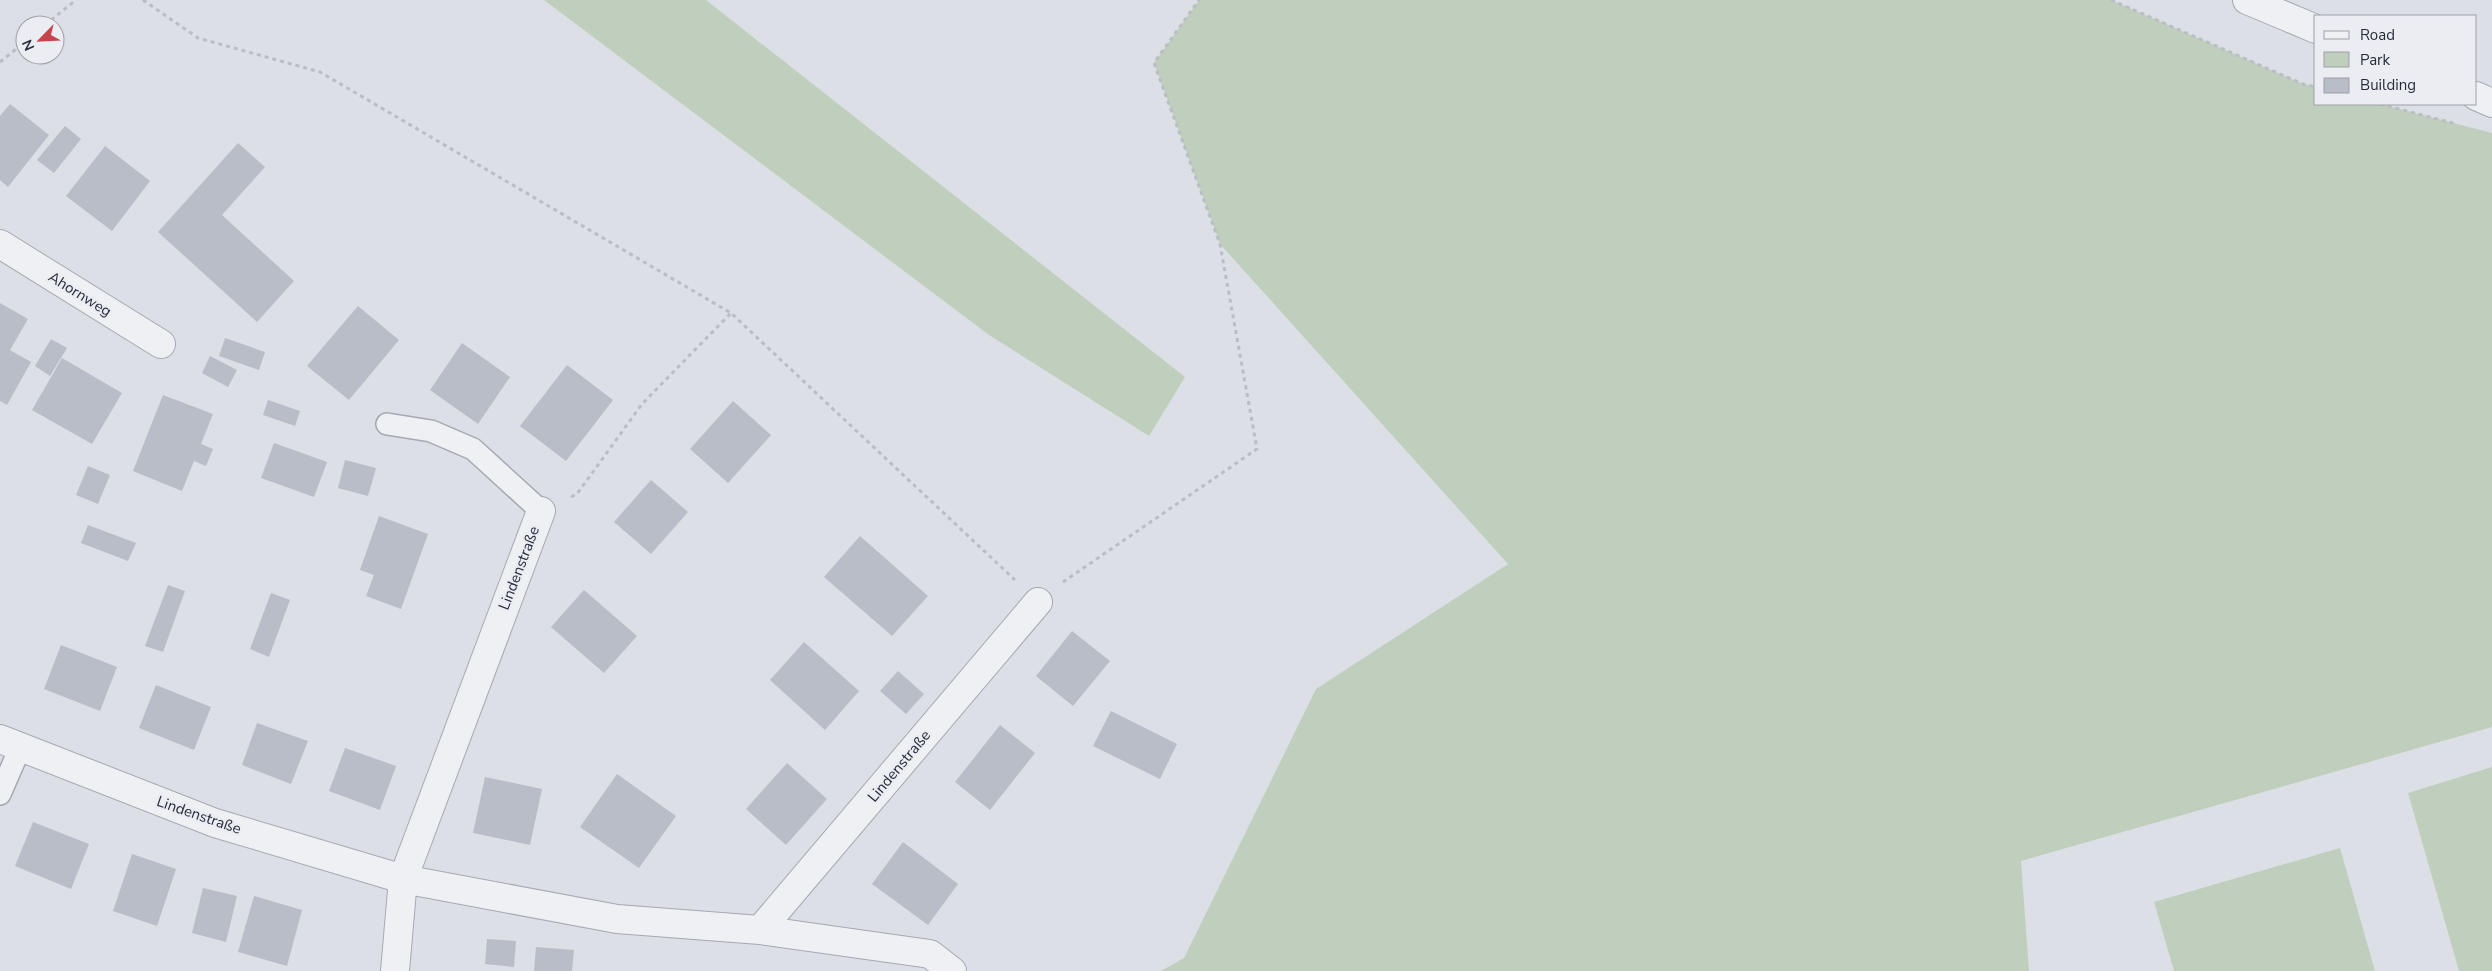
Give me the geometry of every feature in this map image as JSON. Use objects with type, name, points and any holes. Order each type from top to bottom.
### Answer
[{"type":"street","points":[[2247,0],[2314,28]]},
{"type":"street","points":[[2477,96],[2492,103]]},
{"type":"street","name":"Ahornweg","points":[[0,244],[161,344]]},
{"type":"street","name":"Lindenstraße","points":[[395,971],[403,879],[541,511]]},
{"type":"street","name":"Lindenstraße","points":[[760,930],[1038,602]]},
{"type":"street","name":"Lindenstraße","points":[[10,744],[215,823],[403,879],[618,919],[760,930],[930,954],[952,971]]},
{"type":"lane","points":[[387,424],[432,431],[474,449],[541,511]]},
{"type":"lane","points":[[0,794],[10,744]]},
{"type":"path","points":[[57,15],[76,0]]},
{"type":"path","points":[[143,0],[198,38],[320,72],[731,313],[1038,602],[1082,567],[1257,449],[1220,244],[1154,63],[1198,0]]},
{"type":"path","points":[[2111,0],[2303,84],[2314,87]]},
{"type":"path","points":[[0,62],[15,50]]},
{"type":"path","points":[[2384,105],[2464,126]]},
{"type":"path","points":[[541,511],[577,494],[642,404],[731,313]]},
{"type":"green space","points":[[544,0],[706,0],[1185,377],[1149,436],[989,335]]},
{"type":"green space","points":[[1199,0],[2111,0],[2303,84],[2314,87],[2314,105],[2384,105],[2492,133],[2492,727],[2021,861],[2029,971],[1161,971],[1184,958],[1316,689],[1508,564],[1220,244],[1154,63]]},
{"type":"green space","points":[[2492,767],[2492,971],[2459,971],[2408,793]]},
{"type":"green space","points":[[2340,848],[2375,971],[2174,971],[2154,902]]},
{"type":"building","points":[[10,104],[49,135],[8,187],[0,180],[0,116]]},
{"type":"building","points":[[65,126],[81,139],[54,173],[37,160]]},
{"type":"building","points":[[238,143],[265,167],[222,215],[294,281],[257,322],[158,232]]},
{"type":"building","points":[[105,146],[150,181],[112,231],[66,196]]},
{"type":"building","points":[[0,303],[28,319],[10,350],[31,362],[7,405],[0,401]]},
{"type":"building","points":[[358,306],[399,340],[349,400],[307,366]]},
{"type":"building","points":[[225,338],[265,352],[259,370],[219,356]]},
{"type":"building","points":[[51,339],[67,348],[50,376],[35,366]]},
{"type":"building","points":[[462,343],[510,377],[478,424],[430,390]]},
{"type":"building","points":[[210,356],[237,370],[228,387],[202,373]]},
{"type":"building","points":[[62,358],[122,393],[92,444],[32,410]]},
{"type":"building","points":[[567,365],[613,400],[566,461],[520,426]]},
{"type":"building","points":[[163,395],[213,414],[201,444],[213,449],[206,466],[194,461],[182,491],[133,471]]},
{"type":"building","points":[[268,400],[300,411],[295,426],[263,415]]},
{"type":"building","points":[[733,401],[771,435],[728,483],[690,449]]},
{"type":"building","points":[[274,443],[327,462],[314,497],[261,478]]},
{"type":"building","points":[[345,460],[376,468],[368,496],[338,488]]},
{"type":"building","points":[[88,466],[110,475],[98,504],[76,495]]},
{"type":"building","points":[[651,480],[688,512],[651,554],[614,522]]},
{"type":"building","points":[[379,516],[428,534],[401,609],[366,596],[374,575],[360,570]]},
{"type":"building","points":[[88,525],[136,543],[128,561],[81,543]]},
{"type":"building","points":[[860,536],[928,596],[892,636],[824,577]]},
{"type":"building","points":[[168,585],[185,591],[163,652],[145,646]]},
{"type":"building","points":[[584,590],[637,636],[604,673],[551,627]]},
{"type":"building","points":[[271,593],[290,600],[269,657],[250,649]]},
{"type":"building","points":[[1072,631],[1110,661],[1073,706],[1036,676]]},
{"type":"building","points":[[804,642],[859,691],[825,730],[770,680]]},
{"type":"building","points":[[61,645],[117,667],[100,711],[44,689]]},
{"type":"building","points":[[898,671],[924,694],[906,714],[880,691]]},
{"type":"building","points":[[156,685],[211,707],[194,750],[139,728]]},
{"type":"building","points":[[1111,711],[1177,744],[1160,779],[1093,746]]},
{"type":"building","points":[[257,723],[308,741],[291,784],[242,765]]},
{"type":"building","points":[[1000,725],[1035,753],[990,810],[955,782]]},
{"type":"building","points":[[345,748],[396,766],[380,810],[329,791]]},
{"type":"building","points":[[787,763],[827,799],[786,845],[746,809]]},
{"type":"building","points":[[617,774],[676,816],[639,868],[580,827]]},
{"type":"building","points":[[485,777],[542,789],[530,845],[473,833]]},
{"type":"building","points":[[33,822],[89,844],[71,889],[15,866]]},
{"type":"building","points":[[903,842],[958,884],[928,925],[872,884]]},
{"type":"building","points":[[132,854],[176,869],[157,926],[113,911]]},
{"type":"building","points":[[203,888],[237,896],[226,942],[192,933]]},
{"type":"building","points":[[254,896],[302,910],[287,966],[238,952]]},
{"type":"building","points":[[487,939],[516,941],[514,967],[485,964]]},
{"type":"building","points":[[536,947],[574,950],[572,971],[534,971]]}]
